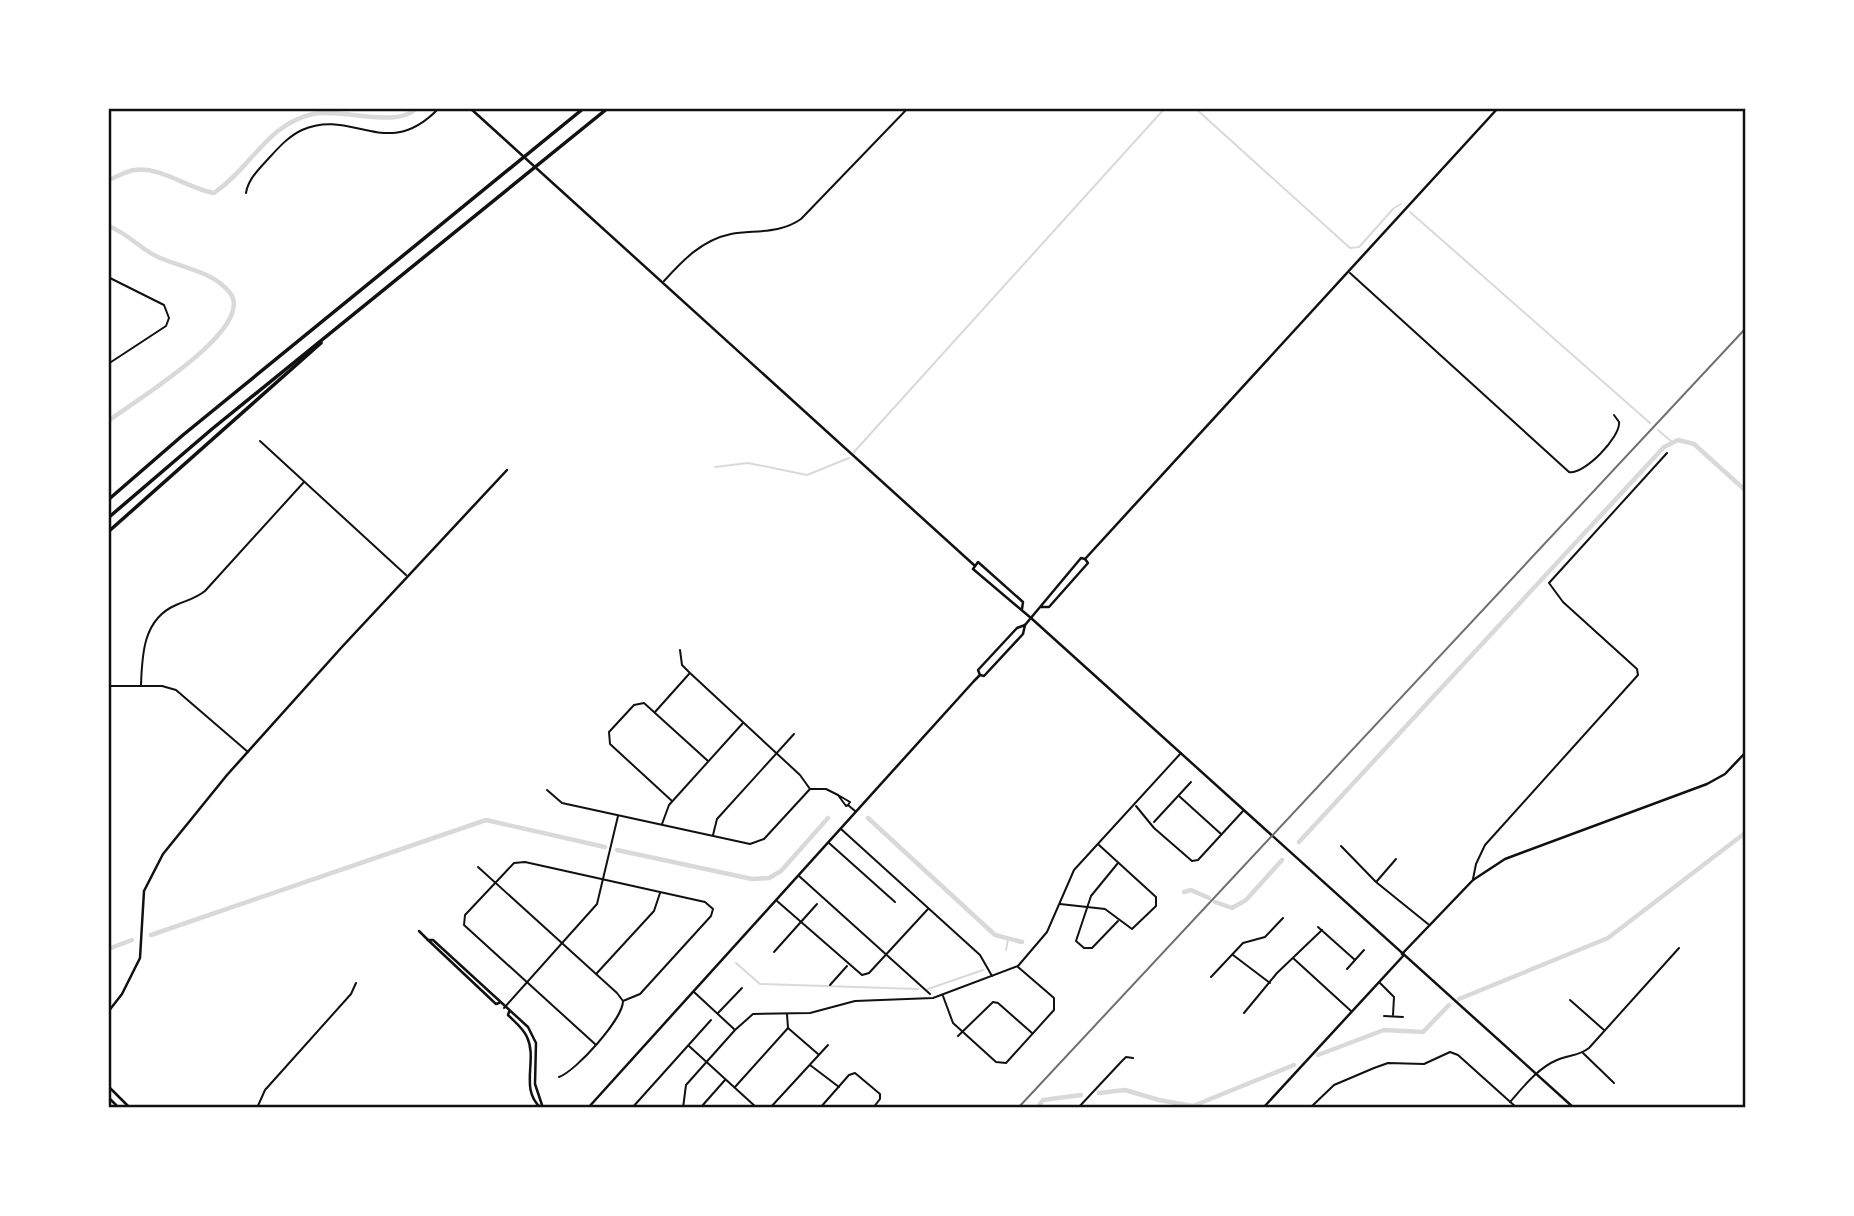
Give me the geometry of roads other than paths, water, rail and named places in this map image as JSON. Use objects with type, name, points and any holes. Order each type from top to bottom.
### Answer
[{"type":"highway","points":[[108,500],[183,435],[584,108]]},
{"type":"highway","points":[[108,518],[174,460],[608,108]]},
{"type":"highway","points":[[108,532],[365,304]]},
{"type":"street","points":[[246,193],[258,171],[301,131],[329,125],[400,133],[421,126],[439,108]]},
{"type":"street","points":[[470,108],[974,565],[973,569],[1017,609],[1022,609],[1574,1108]]},
{"type":"street","points":[[662,284],[689,255],[709,241],[732,234],[780,229],[802,219],[908,108]]},
{"type":"street","points":[[588,1108],[980,675],[984,676],[1023,634],[1025,625],[1041,607],[1042,601],[1068,572],[1082,558],[1085,559],[1498,108]]},
{"type":"street","points":[[1349,272],[1569,472],[1584,469],[1618,433],[1619,422],[1614,415]]},
{"type":"street","points":[[108,277],[164,305],[169,313],[166,326],[108,364]]},
{"type":"street","points":[[260,441],[408,576]]},
{"type":"street","points":[[1473,880],[1476,864],[1485,845],[1638,675],[1637,669],[1563,602],[1549,583],[1667,453]]},
{"type":"street","points":[[108,1012],[122,994],[140,958],[141,908],[155,869],[248,752],[508,470]]},
{"type":"street","points":[[141,685],[144,643],[152,626],[168,609],[196,598],[205,591],[304,482]]},
{"type":"street","points":[[1041,607],[1049,607],[1088,563],[1085,559]]},
{"type":"street","points":[[974,565],[978,562],[1023,602],[1022,609]]},
{"type":"street","points":[[980,675],[978,670],[985,662],[1017,628],[1025,625]]},
{"type":"street","points":[[680,650],[682,665],[800,775],[810,789]]},
{"type":"street","points":[[655,712],[690,673]]},
{"type":"street","points":[[108,686],[170,687],[181,692],[248,752]]},
{"type":"street","points":[[672,801],[608,739],[609,732],[641,703],[655,712],[708,761]]},
{"type":"street","points":[[662,825],[666,809],[672,801],[743,722]]},
{"type":"street","points":[[712,836],[717,820],[794,734]]},
{"type":"street","points":[[683,1108],[687,1085],[735,1030],[754,1014],[810,1013],[855,1001],[943,996],[1018,966],[1047,932],[1074,870],[1181,753]]},
{"type":"street","points":[[1264,1108],[1473,880],[1505,859],[1707,784],[1725,774],[1745,753]]},
{"type":"street","points":[[1153,824],[1191,782]]},
{"type":"street","points":[[547,790],[562,803],[752,844],[764,839],[810,789],[826,789],[838,795],[849,802],[848,805],[856,812]]},
{"type":"street","points":[[1179,796],[1221,834]]},
{"type":"street","points":[[1134,805],[1194,861],[1244,810]]},
{"type":"street","points":[[504,1008],[597,904],[618,816]]},
{"type":"street","points":[[841,829],[980,955],[992,978]]},
{"type":"street","points":[[828,842],[895,902]]},
{"type":"street","points":[[1059,904],[1105,909],[1132,929],[1158,901],[1098,844]]},
{"type":"street","points":[[1341,846],[1376,882],[1429,925]]},
{"type":"street","points":[[1376,882],[1396,859]]},
{"type":"street","points":[[595,1044],[463,923],[465,915],[514,863],[525,862],[705,902],[713,909],[711,916],[640,994],[623,1001]]},
{"type":"street","points":[[1118,862],[1094,890],[1085,921],[1076,939],[1088,949],[1119,920]]},
{"type":"street","points":[[478,867],[623,1001]]},
{"type":"street","points":[[798,876],[930,994]]},
{"type":"street","points":[[596,974],[654,911],[660,892]]},
{"type":"street","points":[[776,900],[862,975],[869,973],[928,908]]},
{"type":"street","points":[[774,952],[817,904]]},
{"type":"street","points":[[1211,977],[1243,943],[1265,937],[1283,918]]},
{"type":"street","points":[[1318,927],[1355,960]]},
{"type":"street","points":[[1244,1013],[1292,958],[1322,930]]},
{"type":"street","points":[[419,932],[428,940],[433,940],[509,1012],[508,1015],[527,1036],[532,1052],[529,1085],[531,1095],[542,1108]]},
{"type":"street","points":[[1510,1102],[1536,1073],[1557,1060],[1583,1053],[1679,948]]},
{"type":"street","points":[[1347,969],[1364,950]]},
{"type":"street","points":[[1232,954],[1270,983]]},
{"type":"street","points":[[1292,958],[1351,1012]]},
{"type":"street","points":[[830,985],[848,965]]},
{"type":"street","points":[[943,996],[949,1016],[962,1031],[996,1062],[1003,1064],[1033,1034],[1056,1004],[1054,998],[1018,966]]},
{"type":"street","points":[[1379,982],[1394,997],[1393,1015]]},
{"type":"street","points":[[257,1108],[265,1090],[351,994],[356,983]]},
{"type":"street","points":[[718,1014],[742,988]]},
{"type":"street","points":[[693,992],[735,1030]]},
{"type":"street","points":[[1570,1000],[1604,1031]]},
{"type":"street","points":[[559,1077],[570,1071],[620,1017],[623,1001]]},
{"type":"street","points":[[958,1036],[993,1002],[998,1003],[1033,1034]]},
{"type":"street","points":[[786,1013],[788,1028],[818,1055]]},
{"type":"street","points":[[1384,1016],[1403,1017]]},
{"type":"street","points":[[632,1108],[711,1020]]},
{"type":"street","points":[[735,1087],[788,1028]]},
{"type":"street","points":[[688,1045],[757,1108]]},
{"type":"street","points":[[770,1108],[828,1045]]},
{"type":"street","points":[[1310,1107],[1334,1085],[1374,1068],[1388,1063],[1424,1064],[1450,1052],[1458,1055],[1517,1108]]},
{"type":"street","points":[[1583,1053],[1614,1083]]},
{"type":"street","points":[[1079,1108],[1121,1062],[1133,1058]]},
{"type":"street","points":[[809,1065],[839,1087]]},
{"type":"street","points":[[820,1108],[853,1073],[858,1074],[880,1096],[875,1107]]},
{"type":"street","points":[[702,1106],[726,1079]]},
{"type":"street","points":[[108,1086],[130,1108]]},
{"type":"street","points":[[108,1097],[119,1108]]},
{"type":"street","points":[[1083,1103],[1088,1108]]},
{"type":"waterway","points":[[108,180],[132,171],[154,171],[214,193],[271,137],[297,119],[326,113],[396,117],[417,108]]},
{"type":"waterway","points":[[854,452],[1165,108]]},
{"type":"waterway","points":[[1195,108],[1350,248],[1359,247],[1394,208],[1401,204]]},
{"type":"waterway","points":[[1410,212],[1650,423]]},
{"type":"waterway","points":[[108,226],[158,257],[215,280],[230,293],[234,308],[226,325],[210,344],[165,381],[108,421]]},
{"type":"waterway","points":[[1658,430],[1672,442]]},
{"type":"waterway","points":[[1299,842],[1664,447],[1678,440],[1694,444],[1745,490]]},
{"type":"waterway","points":[[715,467],[748,463],[807,475],[849,458]]},
{"type":"waterway","points":[[617,850],[752,879],[769,878],[781,871],[828,818]]},
{"type":"waterway","points":[[868,818],[995,935],[1022,942]]},
{"type":"waterway","points":[[151,935],[486,820],[605,847]]},
{"type":"waterway","points":[[1459,999],[1608,938],[1745,833]]},
{"type":"waterway","points":[[1215,902],[1232,908],[1246,900],[1282,860]]},
{"type":"waterway","points":[[1184,892],[1191,890],[1209,898]]},
{"type":"waterway","points":[[1006,950],[1008,939]]},
{"type":"waterway","points":[[108,949],[132,940]]},
{"type":"waterway","points":[[736,963],[760,984],[918,989]]},
{"type":"waterway","points":[[928,989],[983,970]]},
{"type":"waterway","points":[[1318,1055],[1384,1030],[1423,1032],[1449,1005]]},
{"type":"waterway","points":[[1099,1093],[1125,1090],[1193,1106],[1294,1065]]},
{"type":"waterway","points":[[1037,1108],[1043,1100],[1081,1095]]},
{"type":"railway","points":[[1018,1108],[1745,329]]}]
